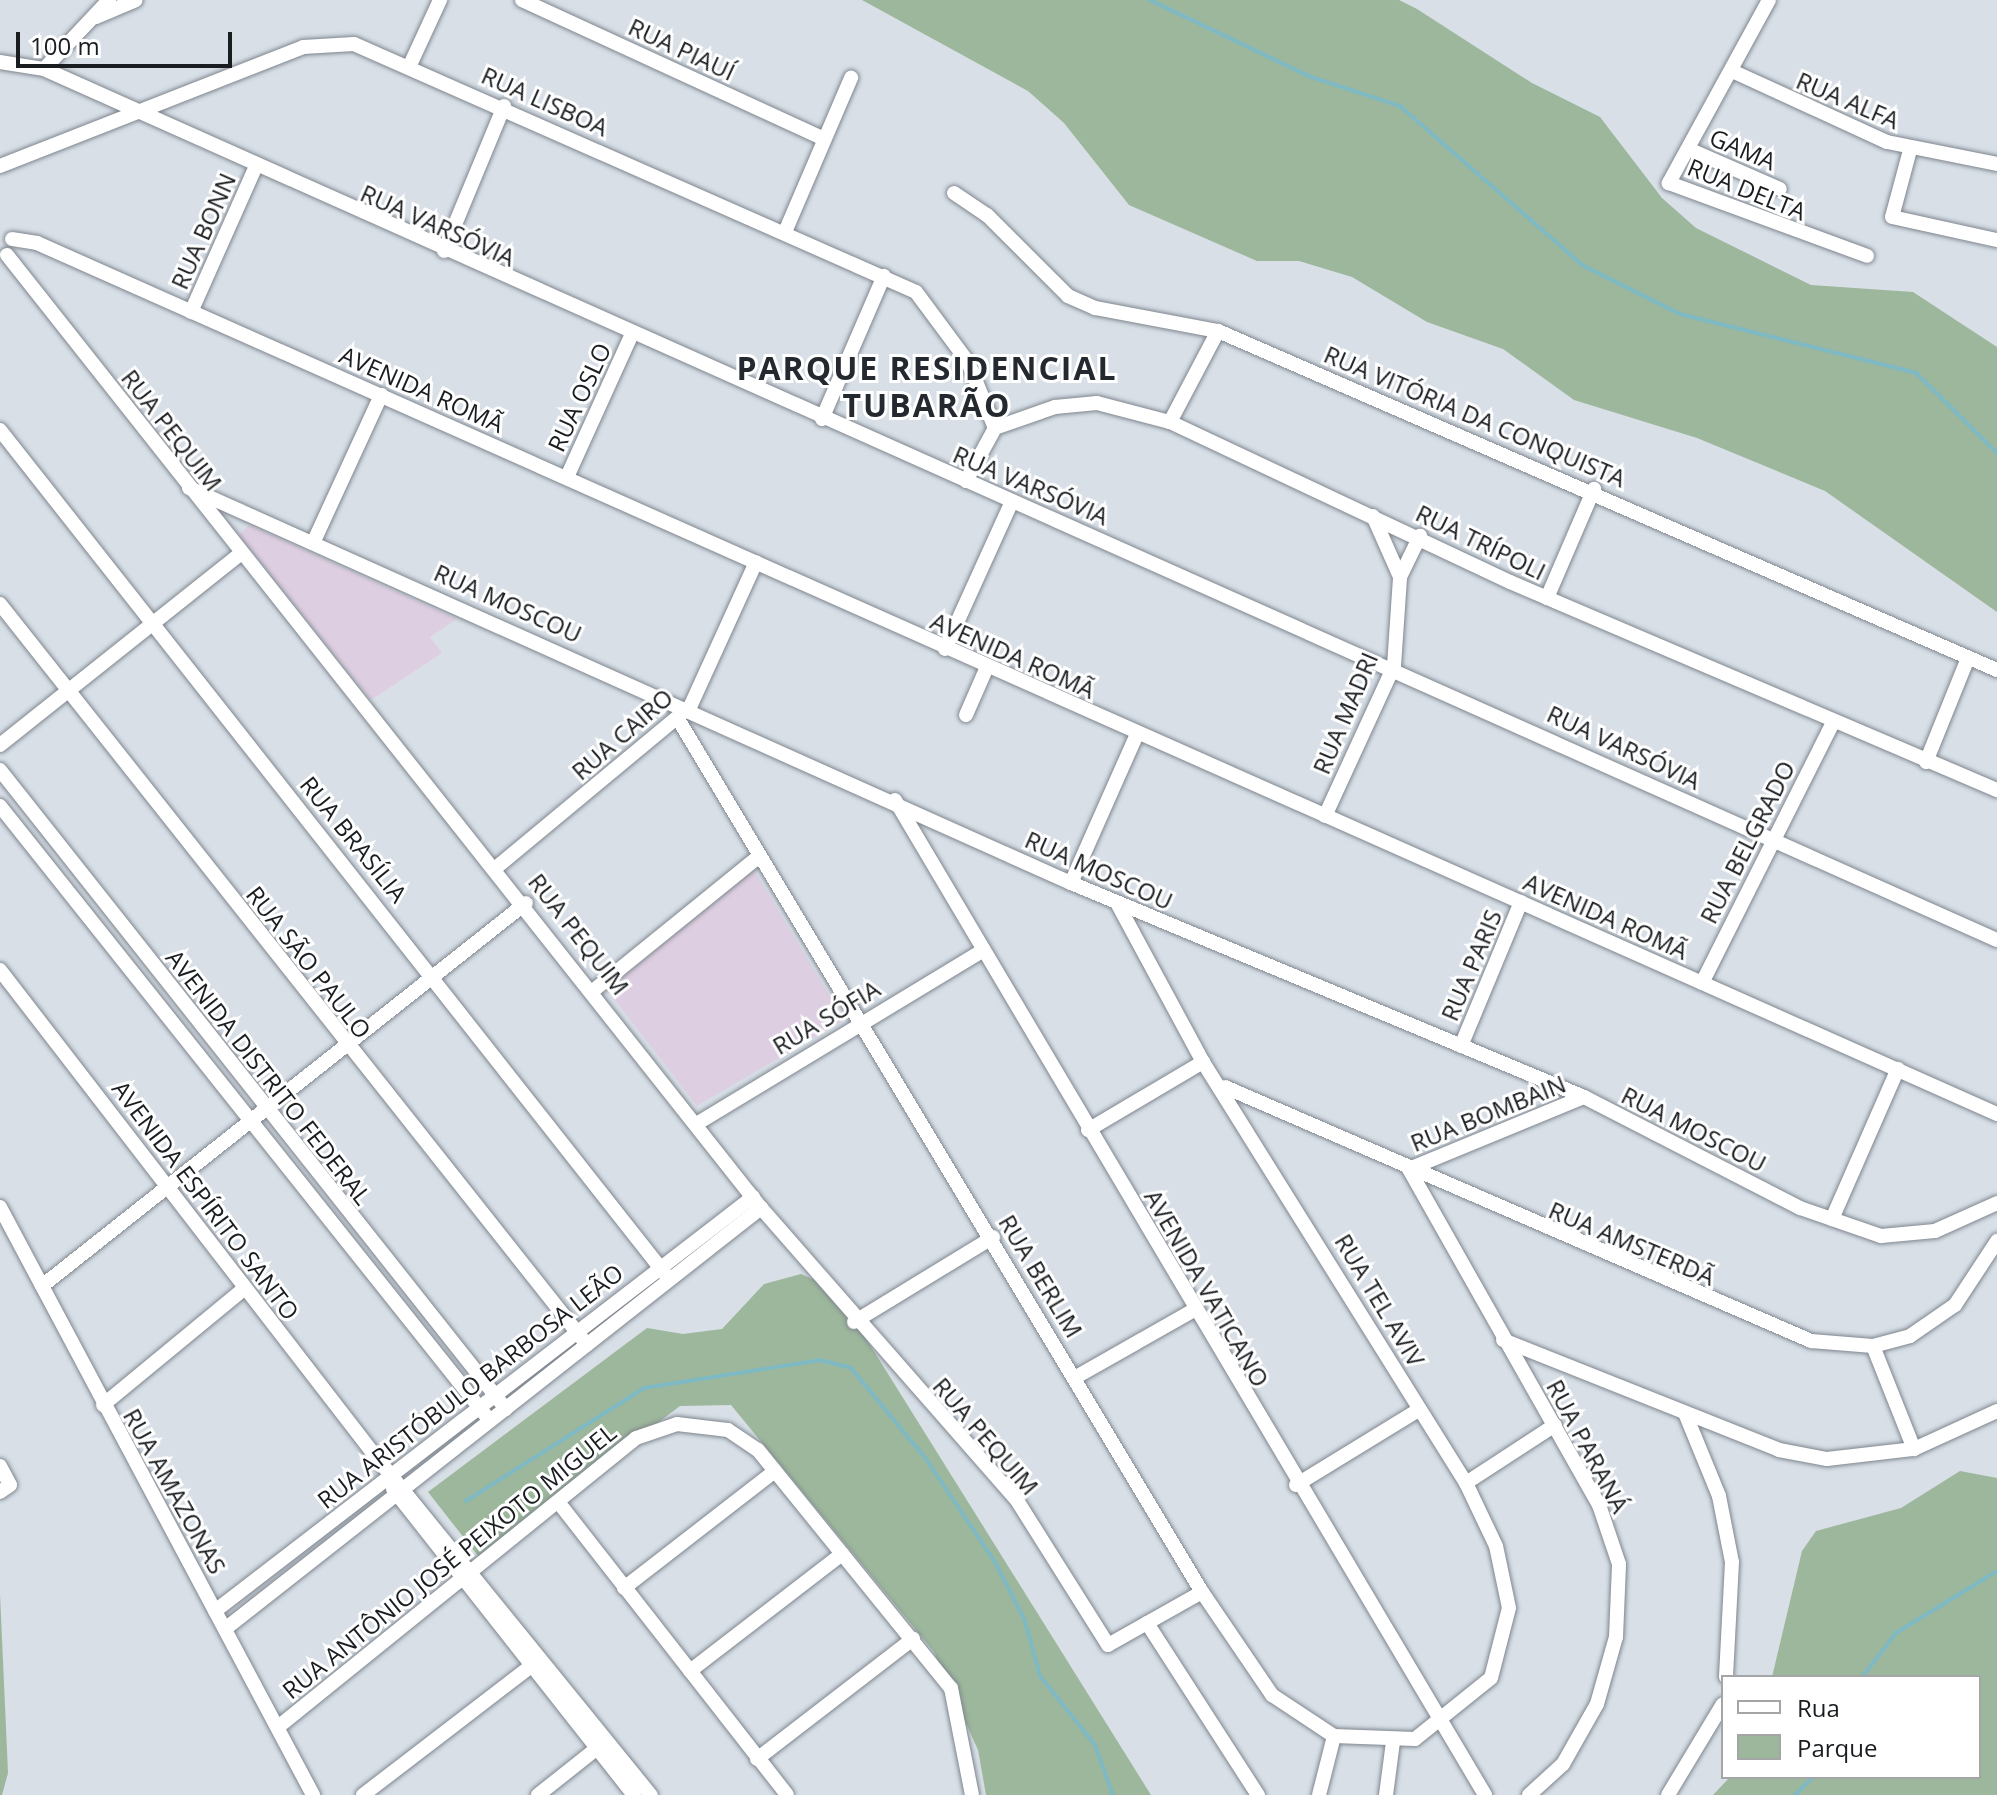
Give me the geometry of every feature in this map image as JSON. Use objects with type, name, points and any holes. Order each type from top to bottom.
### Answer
[{"type":"street","points":[[44,69],[109,0]]},
{"type":"street","points":[[88,20],[136,0]]},
{"type":"street","points":[[410,65],[440,0]]},
{"type":"street","name":"RUA PIAUÍ","points":[[522,0],[824,139]]},
{"type":"street","name":"RUA DELTA","points":[[1769,0],[1669,183],[1867,256]]},
{"type":"street","name":"RUA LISBOA","points":[[0,166],[316,43],[354,44],[504,106],[916,292],[945,326],[995,428]]},
{"type":"street","name":"RUA VARSÓVIA","points":[[0,62],[44,69],[255,168],[631,336],[1394,666],[1997,940]]},
{"type":"street","name":"RUA ALFA","points":[[1732,71],[1823,117],[1910,150],[1997,164]]},
{"type":"street","points":[[785,232],[851,78]]},
{"type":"street","points":[[444,251],[504,106]]},
{"type":"street","name":"GAMA","points":[[1688,149],[1780,189]]},
{"type":"street","points":[[1910,150],[1892,217],[1997,240]]},
{"type":"street","name":"RUA BONN","points":[[191,312],[255,168]]},
{"type":"street","name":"RUA VITÓRIA DA CONQUISTA","points":[[954,193],[987,215],[1068,296],[1112,316],[1218,331],[1594,489],[1997,670]]},
{"type":"street","points":[[4,255],[6,237]]},
{"type":"street","name":"AVENIDA ROMÃ","points":[[6,237],[37,243],[1997,1114]]},
{"type":"street","name":"RUA PEQUIM","points":[[4,255],[526,903],[757,1202],[854,1322],[1018,1502],[1108,1645],[1147,1623]]},
{"type":"street","points":[[822,419],[884,276]]},
{"type":"street","points":[[1170,422],[1218,331]]},
{"type":"street","name":"RUA OSLO","points":[[567,477],[631,336]]},
{"type":"street","points":[[314,541],[381,395]]},
{"type":"street","name":"RUA TRÍPOLI","points":[[995,428],[1055,407],[1097,403],[1170,422],[1420,536],[1547,598],[1997,790]]},
{"type":"street","points":[[966,481],[995,428]]},
{"type":"street","name":"RUA BRASÍLIA","points":[[0,430],[436,975],[669,1279]]},
{"type":"street","name":"RUA MOSCOU","points":[[189,488],[690,707],[1071,883],[1584,1097],[1832,1219],[1881,1236],[1935,1231],[1997,1203]]},
{"type":"street","points":[[1547,598],[1594,489]]},
{"type":"street","points":[[945,649],[1012,501]]},
{"type":"street","name":"RUA MADRI","points":[[1373,516],[1400,577]]},
{"type":"street","name":"RUA MADRI","points":[[1325,816],[1394,666],[1400,577],[1420,536]]},
{"type":"street","points":[[0,745],[241,553]]},
{"type":"street","name":"RUA CAIRO","points":[[497,867],[690,707],[756,562]]},
{"type":"street","name":"RUA SÃO PAULO","points":[[0,604],[347,1046],[587,1345]]},
{"type":"street","points":[[1926,762],[1968,658]]},
{"type":"street","points":[[966,715],[987,667]]},
{"type":"street","name":"RUA BERLIM","points":[[678,719],[758,857],[993,1237],[1202,1592],[1272,1695],[1334,1736],[1393,1742],[1440,1725]]},
{"type":"street","name":"RUA BELGRADO","points":[[1702,983],[1770,838],[1834,721]]},
{"type":"street","points":[[1071,883],[1137,734]]},
{"type":"street","name":"AVENIDA DISTRITO FEDERAL","points":[[0,770],[265,1111],[506,1409]]},
{"type":"street","name":"AVENIDA VATICANO","points":[[895,800],[979,953],[1088,1130],[1440,1725],[1485,1795]]},
{"type":"street","name":"AVENIDA DISTRITO FEDERAL","points":[[0,806],[490,1421]]},
{"type":"street","points":[[594,990],[758,857]]},
{"type":"street","name":"RUA PARIS","points":[[1461,1046],[1521,902]]},
{"type":"street","points":[[42,1286],[170,1189],[526,903]]},
{"type":"street","name":"RUA TEL AVIV","points":[[1117,903],[1203,1062],[1224,1087],[1466,1483],[1496,1546],[1509,1608],[1491,1678],[1440,1725]]},
{"type":"street","name":"RUA SÓFIA","points":[[698,1123],[858,1021],[979,953]]},
{"type":"street","name":"AVENIDA ESPÍRITO SANTO","points":[[0,970],[402,1491],[474,1570],[596,1749],[634,1795]]},
{"type":"street","points":[[1088,1130],[1203,1062]]},
{"type":"street","points":[[1832,1219],[1898,1069]]},
{"type":"street","name":"RUA AMSTERDÃ","points":[[1224,1087],[1811,1341],[1873,1346],[1910,1336],[1955,1305],[1997,1241]]},
{"type":"street","name":"RUA BOMBAIN","points":[[1409,1169],[1584,1097]]},
{"type":"street","name":"RUA PARANÁ","points":[[1409,1169],[1599,1505],[1619,1564],[1616,1637],[1597,1704],[1563,1764],[1529,1795]]},
{"type":"street","points":[[225,1629],[587,1345],[757,1202]]},
{"type":"street","name":"RUA ARISTÓBULO BARBOSA LEÃO","points":[[215,1611],[391,1477],[574,1330],[660,1266],[757,1202]]},
{"type":"street","name":"RUA AMAZONAS","points":[[0,1207],[313,1795]]},
{"type":"street","points":[[854,1322],[993,1237]]},
{"type":"street","points":[[103,1405],[245,1288]]},
{"type":"street","points":[[1076,1377],[1194,1310]]},
{"type":"street","points":[[1503,1340],[1779,1450],[1827,1459],[1914,1449],[1997,1411]]},
{"type":"street","points":[[1873,1346],[1914,1449]]},
{"type":"street","points":[[1296,1485],[1420,1409]]},
{"type":"street","points":[[1685,1413],[1719,1496],[1732,1562],[1726,1675]]},
{"type":"street","name":"RUA ANTÔNIO JOSÉ PEIXOTO MIGUEL","points":[[278,1727],[636,1438],[677,1424],[728,1430],[775,1471],[913,1639],[951,1688],[972,1795]]},
{"type":"street","points":[[1466,1483],[1555,1425]]},
{"type":"street","points":[[0,1466],[5,1489]]},
{"type":"street","points":[[624,1588],[775,1471]]},
{"type":"street","name":"AVENIDA ESPÍRITO SANTO","points":[[402,1491],[461,1580],[651,1795]]},
{"type":"street","points":[[559,1503],[787,1795]]},
{"type":"street","points":[[690,1671],[842,1554]]},
{"type":"street","points":[[1202,1592],[1147,1623],[1258,1795]]},
{"type":"street","points":[[757,1759],[913,1639]]},
{"type":"street","points":[[363,1795],[536,1663]]},
{"type":"street","points":[[1668,1795],[1721,1707]]},
{"type":"street","points":[[1319,1795],[1334,1736]]},
{"type":"street","points":[[1386,1795],[1393,1742]]},
{"type":"street","points":[[538,1795],[596,1749]]},
{"type":"shaded area","points":[[249,525],[457,619],[430,637],[442,653],[371,700],[239,535]]},
{"type":"shaded area","points":[[754,870],[844,1020],[697,1106],[607,990]]},
{"type":"green space","points":[[862,0],[1399,0],[1417,9],[1532,83],[1600,117],[1662,198],[1696,228],[1811,285],[1913,292],[1997,347],[1997,612],[1825,491],[1697,438],[1574,400],[1503,349],[1427,322],[1352,277],[1299,261],[1257,261],[1129,205],[1064,123],[1028,91]]},
{"type":"green space","points":[[801,1274],[835,1289],[1151,1795],[986,1795],[978,1750],[934,1652],[731,1405],[680,1406],[479,1557],[428,1492],[647,1328],[683,1334],[722,1329],[764,1284]]},
{"type":"green space","points":[[1960,1471],[1997,1478],[1997,1795],[1713,1795],[1728,1779],[1981,1779],[1981,1675],[1772,1675],[1802,1551],[1816,1531],[1901,1508]]},
{"type":"green space","points":[[0,1594],[8,1773],[2,1795],[0,1795]]},
{"type":"waterway","points":[[1150,0],[1311,77],[1400,106],[1582,265],[1680,314],[1916,373],[1997,453]]},
{"type":"waterway","points":[[466,1501],[644,1388],[820,1360],[851,1368],[926,1459],[995,1562],[1025,1621],[1040,1676],[1095,1745],[1113,1795]]},
{"type":"waterway","points":[[1864,1675],[1896,1633],[1997,1571]]},
{"type":"waterway","points":[[1795,1795],[1811,1779]]},
{"type":"district","name":"PARQUE RESIDENCIAL TUBARÃO","points":[[927,388]]}]
